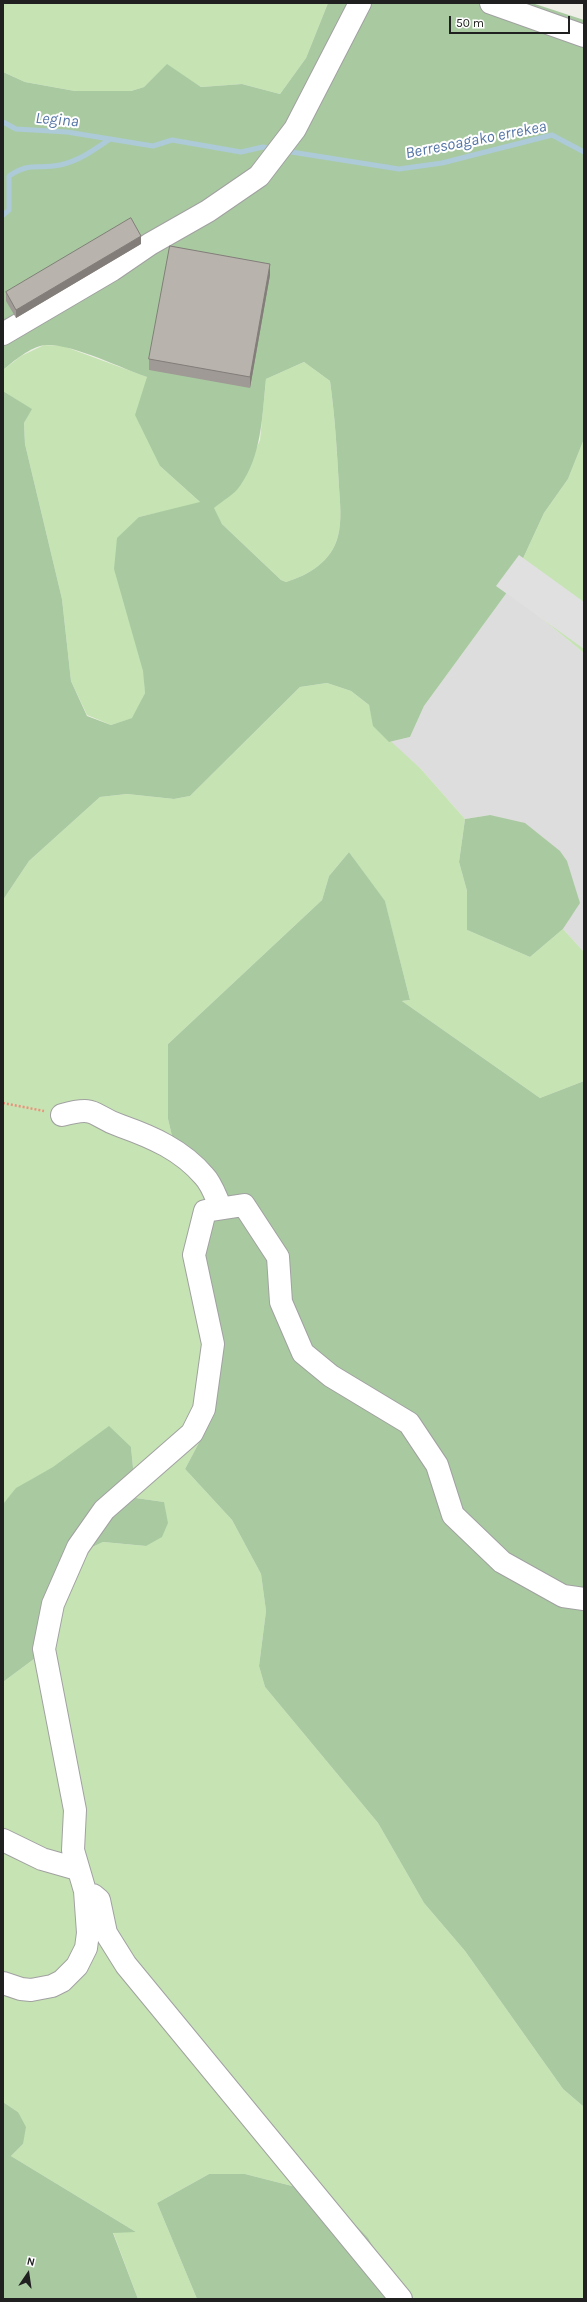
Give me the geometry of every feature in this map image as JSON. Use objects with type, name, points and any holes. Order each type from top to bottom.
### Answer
[{"type":"street","points":[[3,334],[112,270],[150,244],[208,211],[259,176],[283,146],[314,95],[360,3]]},
{"type":"street","points":[[491,3],[584,36]]},
{"type":"street","points":[[62,1115],[88,1110],[121,1126],[148,1136],[171,1148],[182,1155],[205,1176],[221,1208]]},
{"type":"street","points":[[3,1983],[21,1989],[42,1989],[62,1981],[74,1970],[86,1948],[88,1933],[85,1891],[77,1869],[73,1850],[75,1810],[44,1649],[53,1604],[78,1547],[104,1510],[192,1433],[204,1408],[213,1344],[194,1255],[205,1211],[244,1204],[278,1257],[281,1302],[302,1353],[330,1376],[409,1423],[437,1465],[453,1515],[502,1562],[563,1596],[584,1599]]},
{"type":"street","points":[[3,1840],[42,1859],[77,1869]]},
{"type":"street","points":[[85,1891],[99,1900],[106,1934],[113,1948],[126,1965],[401,2299]]},
{"type":"path","points":[[3,1103],[62,1115]]},
{"type":"shaded area","points":[[519,555],[584,602],[584,649],[496,586]]},
{"type":"shaded area","points":[[508,591],[584,653],[584,952],[563,929],[579,903],[490,815],[465,819],[421,769],[389,742],[410,737],[424,706]]},
{"type":"green space","points":[[3,3],[328,3],[306,58],[280,94],[242,84],[201,87],[167,65],[144,87],[131,91],[75,91],[25,82],[3,72]]},
{"type":"green space","points":[[328,3],[532,3],[584,20],[584,439],[568,479],[544,513],[508,591],[424,706],[410,737],[389,742],[373,726],[369,705],[351,691],[327,683],[300,687],[190,796],[174,799],[127,794],[100,797],[29,861],[3,900],[3,391],[32,409],[24,423],[25,444],[62,599],[71,681],[87,716],[111,725],[132,718],[145,693],[143,671],[114,569],[117,538],[139,517],[200,502],[160,466],[135,415],[147,377],[82,352],[56,345],[45,345],[34,348],[22,355],[3,370],[3,72],[25,82],[75,91],[131,91],[144,87],[167,64],[201,87],[242,84],[280,94],[306,58]],"holes":[[[304,362],[330,381],[336,434],[340,506],[338,536],[331,553],[325,560],[311,571],[286,582],[281,580],[222,524],[214,508],[240,486],[253,461],[260,435],[266,379]]]},
{"type":"green space","points":[[44,345],[63,346],[147,377],[160,466],[201,503],[139,517],[145,693],[133,718],[111,725],[87,715],[71,681],[62,599],[25,444],[24,423],[31,409],[3,391],[3,370],[21,356]]},
{"type":"green space","points":[[304,362],[330,381],[337,447],[340,524],[335,545],[325,560],[311,571],[286,582],[281,580],[222,524],[213,508],[239,487],[260,440],[266,379]]},
{"type":"green space","points":[[584,439],[584,653],[508,591],[544,513],[568,479]]},
{"type":"green space","points":[[327,683],[351,691],[369,705],[374,726],[421,769],[465,819],[459,862],[467,891],[467,930],[530,957],[563,929],[584,952],[584,1081],[540,1098],[402,1001],[410,1000],[385,902],[349,852],[329,876],[322,900],[168,1044],[168,1119],[172,1136],[199,1174],[204,1201],[218,1373],[212,1418],[185,1469],[232,1520],[261,1574],[266,1611],[259,1666],[265,1687],[378,1823],[424,1903],[465,1951],[563,2089],[584,2107],[584,2299],[402,2299],[304,2189],[245,2174],[209,2174],[157,2203],[197,2299],[138,2299],[113,2232],[136,2232],[11,2156],[23,2144],[18,2112],[3,2102],[3,1682],[38,1656],[86,1550],[103,1542],[146,1546],[164,1502],[136,1498],[131,1447],[62,1465],[46,1472],[30,1480],[3,1504],[3,900],[29,861],[100,797],[127,794],[174,799],[190,796],[300,687]]},
{"type":"green space","points":[[490,815],[525,823],[560,851],[567,861],[580,903],[563,929],[530,957],[467,930],[467,891],[459,862],[465,819]]},
{"type":"green space","points":[[349,852],[385,901],[410,1000],[402,1001],[540,1098],[584,1081],[584,2107],[563,2089],[465,1951],[424,1903],[378,1823],[265,1687],[259,1666],[266,1611],[261,1574],[232,1520],[185,1469],[212,1418],[218,1373],[194,1262],[204,1201],[199,1174],[172,1136],[168,1119],[168,1044],[322,900],[329,876]]},
{"type":"green space","points":[[109,1426],[131,1447],[136,1498],[164,1502],[168,1523],[162,1537],[146,1546],[103,1542],[86,1550],[38,1656],[3,1682],[3,1504],[16,1488],[53,1467]]},
{"type":"green space","points":[[3,2102],[18,2112],[26,2127],[23,2144],[11,2156],[136,2232],[113,2233],[138,2299],[3,2299]]},
{"type":"green space","points":[[209,2174],[245,2174],[304,2189],[336,2205],[368,2238],[402,2299],[197,2299],[157,2203]]},
{"type":"building","points":[[131,218],[141,236],[16,310],[6,292]]},
{"type":"building","points":[[170,246],[270,264],[250,377],[149,359]]},
{"type":"waterway","name":"Berresoagako errekea","points":[[3,122],[16,129],[67,132],[153,146],[172,140],[241,152],[263,147],[273,149]]},
{"type":"waterway","name":"Berresoagako errekea","points":[[285,151],[399,169],[442,163],[552,135],[584,152]]},
{"type":"waterway","points":[[3,215],[9,210],[9,176],[17,171],[29,167],[60,165],[74,161],[110,139]]},
{"type":"water label","name":"Legina","points":[[57,120]]}]
